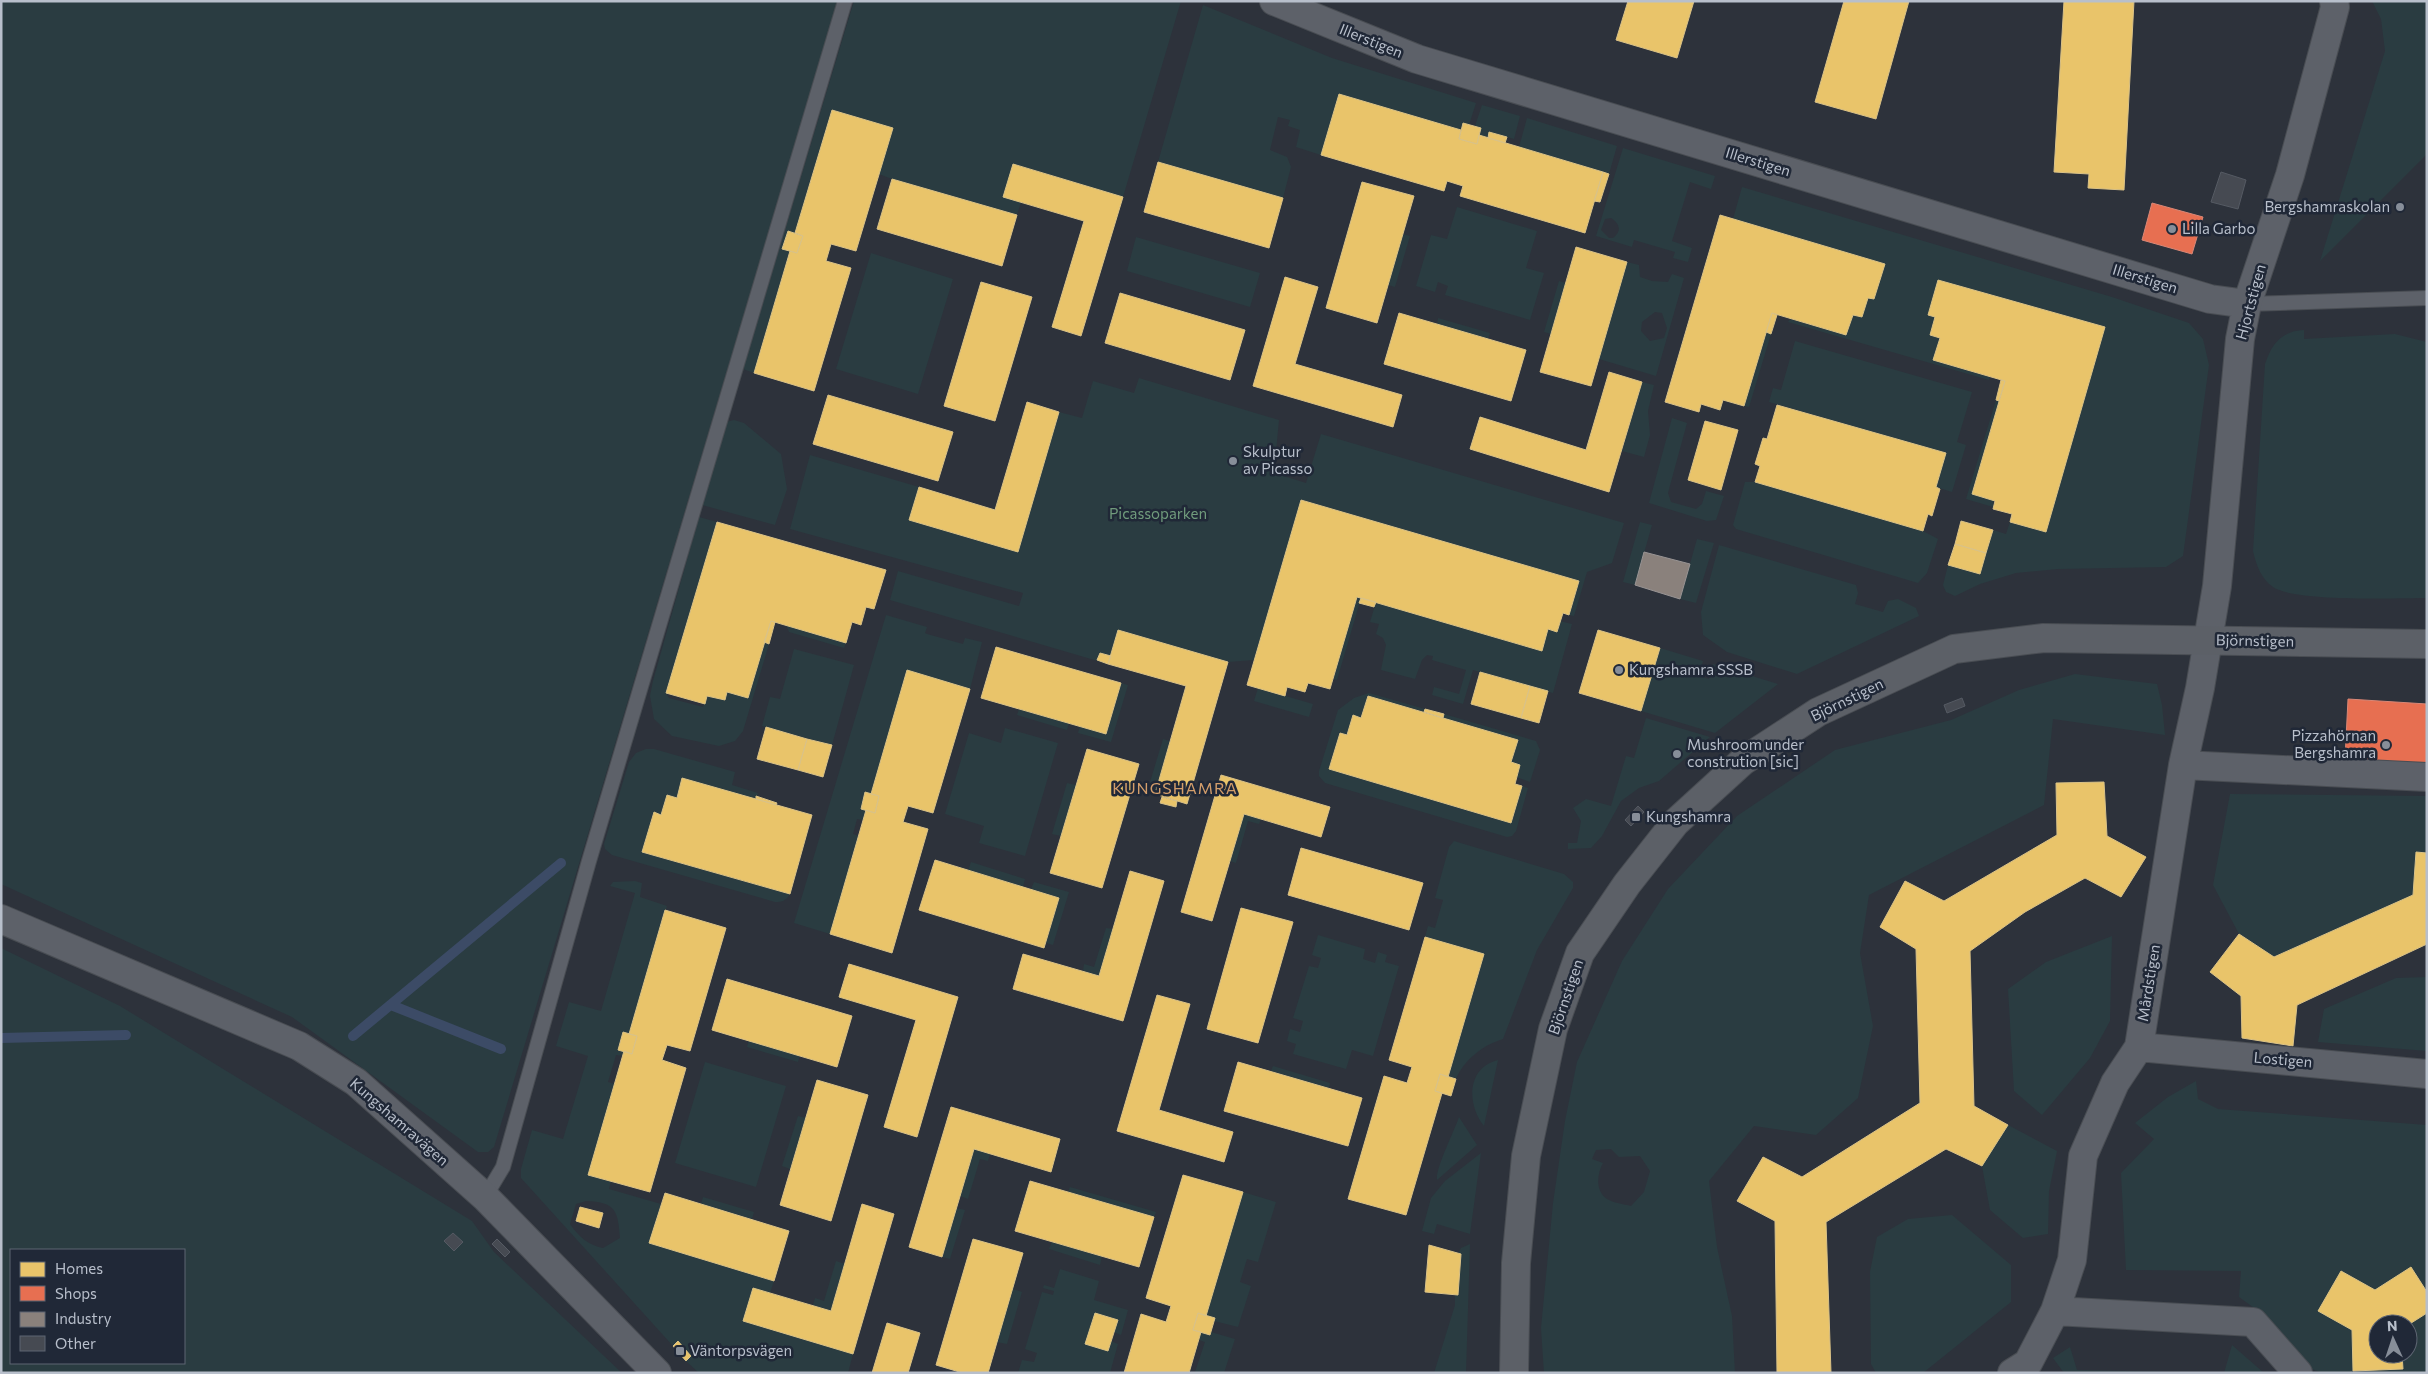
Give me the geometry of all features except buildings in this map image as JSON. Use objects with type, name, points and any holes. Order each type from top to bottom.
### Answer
[{"type":"street","name":"Illerstigen","points":[[1274,1],[1417,59],[2210,299],[2247,304]]},
{"type":"street","name":"Hjortstigen","points":[[2208,641],[2217,586],[2240,339],[2247,304],[2290,175],[2335,8],[2334,1]]},
{"type":"street","name":"Björnstigen","points":[[1514,1373],[1516,1263],[1526,1156],[1553,1029],[1580,953],[1627,884],[1675,823],[1743,761],[1818,712],[1954,649],[2044,638],[2427,644]]},
{"type":"street","name":"Mårdstigen","points":[[2012,1373],[2028,1363],[2055,1311],[2072,1260],[2083,1156],[2115,1083],[2140,1047],[2183,766],[2208,641]]},
{"type":"street","points":[[2183,766],[2427,777]]},
{"type":"street","name":"Kungshamravägen","points":[[1,919],[299,1046],[356,1082],[485,1197],[657,1373]]},
{"type":"street","name":"Lostigen","points":[[2140,1047],[2427,1074]]},
{"type":"street","points":[[2055,1311],[2253,1322],[2298,1373]]},
{"type":"lane","points":[[485,1197],[503,1167],[589,861],[845,1]]},
{"type":"lane","points":[[2247,304],[2427,298]]},
{"type":"green space","points":[[1,1],[838,1],[494,1147],[488,1152],[478,1152],[292,1017],[1,884]]},
{"type":"green space","points":[[854,1],[1181,1],[1123,197],[1014,164],[1003,196],[1021,202],[1017,215],[892,179],[879,174],[892,128],[832,110],[795,233],[788,232],[782,248],[790,251],[754,373],[743,369]]},
{"type":"green space","points":[[2372,1],[2427,1],[2427,154],[2320,261],[2385,51],[2381,19]]},
{"type":"green space","points":[[1203,5],[1332,58],[1476,103],[1469,125],[1463,123],[1461,130],[1339,94],[1321,155],[1296,147],[1300,130],[1288,126],[1290,120],[1278,117],[1270,150],[1287,157],[1291,167],[1283,198],[1158,162]]},
{"type":"green space","points":[[1482,105],[1520,116],[1514,139],[1490,132],[1488,138],[1479,135],[1481,128],[1475,126]]},
{"type":"green space","points":[[1527,118],[1617,146],[1609,174],[1519,147]]},
{"type":"green space","points":[[1623,148],[1715,176],[1711,189],[1690,182],[1672,241],[1692,248],[1688,262],[1673,258],[1675,252],[1634,240],[1632,247],[1596,236]],"holes":[[[1611,218],[1619,230],[1613,238],[1609,238],[1601,230],[1605,219]]]},
{"type":"green space","points":[[1742,187],[2112,297],[2189,323],[2203,339],[2209,365],[2183,556],[2166,567],[2058,569],[2016,573],[1980,584],[1955,596],[1946,592],[1943,585],[1948,565],[1980,574],[1993,530],[2006,534],[2010,522],[2046,532],[2105,327],[1938,280],[1928,315],[1935,317],[1930,335],[1940,338],[1933,360],[1990,377],[1989,380],[1788,322],[1790,319],[1846,335],[1853,315],[1868,298],[1874,299],[1885,264],[1733,219]]},
{"type":"green space","points":[[1457,207],[1537,231],[1526,268],[1544,273],[1530,320],[1445,295],[1448,286],[1438,282],[1435,292],[1416,286],[1431,235],[1447,239]]},
{"type":"green space","points":[[1403,234],[1410,236],[1395,287],[1388,285]]},
{"type":"green space","points":[[1136,237],[1260,273],[1250,307],[1127,271]]},
{"type":"green space","points":[[871,253],[953,279],[918,394],[836,369]]},
{"type":"green space","points":[[1627,262],[1639,265],[1640,277],[1652,281],[1668,282],[1672,274],[1684,278],[1656,376],[1599,359]],"holes":[[[1655,312],[1662,313],[1667,328],[1664,338],[1650,341],[1641,331],[1642,322]]]},
{"type":"green space","points":[[1559,281],[1566,283],[1551,334],[1544,332]]},
{"type":"green space","points":[[1438,318],[1490,333],[1488,339],[1437,325]]},
{"type":"green space","points":[[2304,330],[2304,339],[2395,334],[2427,342],[2427,598],[2347,598],[2302,595],[2285,592],[2273,587],[2265,580],[2260,571],[2253,551],[2265,364],[2271,350],[2279,340],[2290,333]]},
{"type":"green space","points":[[1766,332],[1771,334],[1749,407],[1744,406]]},
{"type":"green space","points":[[1795,341],[1972,392],[1957,442],[1966,445],[1952,492],[1936,487],[1945,453],[1769,402],[1773,388],[1781,390]]},
{"type":"green space","name":"Picassoparken","points":[[1139,378],[1279,420],[1274,473],[1306,483],[1321,434],[1624,523],[1612,563],[1587,572],[1574,616],[1569,615],[1579,581],[1302,500],[1254,660],[1228,662],[1118,630],[1108,664],[890,600],[898,571],[1019,606],[1023,593],[790,529],[810,455],[919,487],[910,520],[1018,552],[1059,412],[1082,418],[1093,381],[1134,393]]},
{"type":"green space","points":[[1642,382],[1654,385],[1648,411],[1650,435],[1644,457],[1622,451]]},
{"type":"green space","points":[[1996,400],[1999,401],[1993,507],[1966,499]]},
{"type":"green space","points":[[1672,418],[1687,423],[1668,493],[1671,502],[1696,509],[1702,504],[1706,491],[1724,496],[1716,520],[1707,521],[1649,503]]},
{"type":"green space","points":[[734,420],[744,423],[781,454],[787,489],[775,525],[702,505],[726,422]]},
{"type":"green space","points":[[1745,482],[1755,482],[1923,531],[1938,539],[1927,573],[1918,583],[1736,529],[1733,525]]},
{"type":"green space","points":[[699,517],[717,522],[666,693],[669,698],[703,707],[707,696],[725,700],[727,692],[748,698],[764,642],[769,644],[743,731],[735,741],[719,746],[672,736],[654,719],[650,696]]},
{"type":"green space","points":[[1640,522],[1652,525],[1635,585],[1623,582]]},
{"type":"green space","points":[[1697,539],[1714,543],[1696,603],[1680,599]]},
{"type":"green space","points":[[1719,545],[1856,585],[1858,593],[1855,604],[1883,612],[1888,601],[1898,599],[1916,608],[1919,616],[1797,674],[1727,652],[1703,635],[1701,612]]},
{"type":"green space","points":[[1357,597],[1361,598],[1337,680],[1333,679]]},
{"type":"green space","points":[[1376,602],[1542,650],[1548,629],[1557,632],[1560,621],[1572,624],[1553,693],[1473,670],[1463,704],[1432,695],[1434,687],[1459,694],[1466,670],[1432,660],[1433,656],[1427,655],[1422,660],[1415,679],[1381,670],[1386,645],[1383,638],[1376,634],[1379,624],[1370,622]]},
{"type":"green space","points":[[886,615],[927,627],[925,633],[927,634],[963,644],[965,638],[982,642],[970,689],[907,671],[871,794],[865,792],[861,808],[866,810],[863,820],[857,819],[853,834],[859,836],[830,934],[794,923]]},
{"type":"green space","points":[[786,625],[846,643],[844,648],[789,632]]},
{"type":"green space","points":[[1660,648],[1703,661],[1699,676],[1709,679],[1713,664],[1778,684],[1715,733],[1641,711]]},
{"type":"green space","points":[[794,649],[854,665],[832,745],[762,726],[770,697],[780,699]]},
{"type":"green space","points":[[2075,674],[2157,684],[2162,705],[2165,735],[2053,719],[2044,805],[1869,895],[1860,953],[1873,1026],[1858,1098],[1816,1135],[1754,1126],[1709,1181],[1717,1247],[1732,1316],[1735,1373],[1544,1373],[1541,1328],[1553,1203],[1565,1121],[1577,1062],[1622,961],[1668,889],[1737,816],[1835,750],[1951,720],[2019,690]],"holes":[[[1611,1149],[1619,1157],[1640,1156],[1650,1171],[1644,1192],[1631,1206],[1612,1202],[1603,1196],[1598,1182],[1599,1172],[1603,1163],[1592,1159],[1596,1150]]]},
{"type":"green space","points":[[1121,683],[1128,685],[1111,742],[1078,733],[1080,726],[1106,734]]},
{"type":"green space","points":[[1258,688],[1313,704],[1309,717],[1254,701]]},
{"type":"green space","points":[[1369,693],[1425,709],[1424,712],[1368,696],[1361,718],[1353,716],[1347,735],[1340,733],[1329,769],[1511,823],[1522,786],[1528,788],[1516,831],[1512,836],[1507,837],[1325,783],[1319,776],[1319,771],[1338,710],[1354,698]]},
{"type":"green space","points":[[1019,709],[1069,723],[1067,730],[1017,715]]},
{"type":"green space","points":[[1444,714],[1536,741],[1540,750],[1530,782],[1516,777],[1520,765],[1511,762],[1517,740],[1443,718]]},
{"type":"green space","points":[[1646,718],[1710,737],[1659,781],[1639,788],[1621,801],[1602,836],[1591,848],[1568,849],[1568,843],[1577,843],[1581,821],[1573,808],[1586,799],[1611,806],[1626,756],[1634,758]]},
{"type":"green space","points":[[1005,728],[1058,743],[1025,856],[979,843],[984,826],[945,814],[969,733],[1001,743]]},
{"type":"green space","points":[[1163,739],[1170,741],[1155,794],[1147,792]]},
{"type":"green space","points":[[646,749],[654,749],[735,772],[732,785],[758,793],[756,799],[683,779],[677,798],[667,795],[661,815],[653,813],[642,852],[790,894],[785,900],[775,902],[612,855],[605,849],[604,844],[629,762],[636,753]]},
{"type":"green space","points":[[1067,783],[1076,785],[1061,836],[1052,834]]},
{"type":"green space","points":[[2230,794],[2427,796],[2427,853],[2416,853],[2413,895],[2274,957],[2239,934],[2213,885]]},
{"type":"green space","points":[[1244,814],[1261,819],[1259,824],[1248,821],[1236,863],[1230,861]]},
{"type":"green space","points":[[1454,841],[1564,874],[1573,882],[1573,888],[1537,950],[1503,1039],[1488,1045],[1475,1054],[1459,1072],[1456,1079],[1448,1077],[1484,955],[1425,937],[1428,926],[1435,928],[1443,900],[1435,898],[1449,847]]},
{"type":"green space","points":[[971,862],[1025,879],[1023,887],[968,871]]},
{"type":"green space","points":[[635,881],[642,883],[640,897],[667,906],[629,1034],[623,1032],[618,1049],[624,1051],[623,1056],[616,1055],[608,1082],[615,1084],[588,1175],[611,1181],[609,1189],[661,1204],[650,1243],[774,1281],[770,1293],[743,1321],[853,1354],[848,1373],[699,1373],[686,1361],[691,1355],[678,1341],[673,1346],[521,1178],[521,1169],[532,1130],[563,1139],[588,1056],[556,1046],[569,1002],[601,1011],[635,893],[610,886],[613,882]],"holes":[[[586,1201],[604,1203],[614,1210],[618,1221],[620,1238],[603,1248],[584,1240],[570,1224],[576,1204]]]},
{"type":"green space","points":[[1034,882],[1069,892],[1053,945],[1046,943],[1059,898],[1031,889]]},
{"type":"green space","points":[[1106,928],[1113,929],[1099,976],[1083,971],[1084,964],[1094,967]]},
{"type":"green space","points":[[1318,935],[1365,949],[1363,959],[1375,963],[1378,952],[1387,955],[1385,962],[1399,966],[1373,1056],[1352,1050],[1346,1069],[1293,1054],[1296,1044],[1287,1041],[1290,1029],[1300,1032],[1303,1021],[1293,1018],[1309,966],[1318,968],[1321,958],[1312,955]]},
{"type":"green space","points":[[2112,936],[2110,1021],[2090,1058],[2042,1115],[2014,1091],[2008,989],[2046,962]]},
{"type":"green space","points":[[1,948],[120,1006],[472,1221],[494,1252],[622,1373],[1,1373]]},
{"type":"green space","points":[[2427,977],[2427,1051],[2318,1042],[2324,1009],[2396,978]]},
{"type":"green space","points":[[749,1040],[800,1055],[798,1062],[747,1047]]},
{"type":"green space","points":[[1498,1060],[1484,1126],[1475,1108],[1473,1088],[1475,1079],[1480,1071],[1488,1064]]},
{"type":"green space","points":[[705,1062],[786,1086],[756,1187],[675,1163]]},
{"type":"green space","points":[[1273,1066],[1330,1083],[1329,1088],[1271,1071]]},
{"type":"green space","points":[[2196,1081],[2198,1099],[2218,1109],[2427,1125],[2427,1373],[2323,1373],[2282,1359],[2268,1318],[2239,1297],[2241,1271],[2126,1270],[2121,1173],[2154,1139],[2135,1123],[2168,1097]]},
{"type":"green space","points":[[798,1116],[806,1118],[790,1169],[782,1166]]},
{"type":"green space","points":[[1459,1117],[1477,1145],[1437,1180],[1442,1159]]},
{"type":"green space","points":[[2008,1125],[2057,1151],[2049,1191],[2048,1234],[2023,1238],[1990,1210],[1982,1166]]},
{"type":"green space","points":[[974,1149],[990,1154],[988,1161],[980,1159],[968,1199],[960,1196]]},
{"type":"green space","points":[[1481,1153],[1470,1234],[1437,1224],[1434,1234],[1422,1231],[1431,1198],[1445,1181]]},
{"type":"green space","points":[[1070,1187],[1156,1212],[1154,1217],[1068,1192]]},
{"type":"green space","points":[[1243,1192],[1276,1202],[1258,1262],[1247,1259],[1240,1282],[1251,1286],[1238,1327],[1214,1321],[1206,1316]]},
{"type":"green space","points":[[703,1197],[754,1212],[752,1219],[701,1204]]},
{"type":"green space","points":[[956,1208],[965,1210],[950,1259],[942,1257]]},
{"type":"green space","points":[[1952,1215],[2011,1265],[2011,1302],[1923,1373],[1876,1373],[1871,1364],[1870,1272],[1877,1237],[1908,1219]]},
{"type":"green space","points":[[1052,1241],[1102,1256],[1100,1265],[1049,1249]]},
{"type":"green space","points":[[1470,1244],[1466,1373],[1434,1373],[1455,1305],[1455,1295],[1458,1295],[1461,1255],[1458,1254],[1461,1248]]},
{"type":"green space","points":[[836,1261],[845,1264],[831,1311],[813,1305],[815,1298],[824,1301]]},
{"type":"green space","points":[[1060,1269],[1099,1281],[1094,1300],[1128,1310],[1121,1335],[1114,1332],[1111,1341],[1118,1344],[1110,1373],[1018,1373],[1022,1360],[1034,1362],[1037,1353],[1025,1349],[1042,1292],[1053,1295],[1054,1291],[1043,1288],[1044,1285],[1054,1288]]},
{"type":"green space","points":[[1013,1289],[1022,1292],[1007,1344],[997,1342]]},
{"type":"green space","points":[[1201,1332],[1209,1335],[1211,1332],[1235,1339],[1224,1373],[1195,1372],[1205,1342],[1199,1340]]},
{"type":"green space","points":[[2232,1345],[2264,1373],[2224,1373]]},
{"type":"green space","points":[[2070,1347],[2077,1370],[2224,1373],[2064,1373],[2053,1358]]},
{"type":"waterway","points":[[353,1036],[561,863]]},
{"type":"waterway","points":[[391,1005],[501,1049]]},
{"type":"waterway","points":[[1,1038],[126,1035]]},
{"type":"place","name":"Bergshamraskolan","points":[[2400,207]]},
{"type":"place","name":"Lilla Garbo","points":[[2172,229]]},
{"type":"place","name":"Skulptur av Picasso","points":[[1233,461]]},
{"type":"place","name":"Kungshamra SSSB","points":[[1619,670]]},
{"type":"place","name":"Pizzahörnan Bergshamra","points":[[2386,745]]},
{"type":"place","name":"Mushroom under constrution [sic]","points":[[1677,754]]},
{"type":"place","name":"Kungshamra","points":[[1636,817]]},
{"type":"place","name":"Väntorpsvägen","points":[[680,1351]]},
{"type":"district","name":"KUNGSHAMRA","points":[[1175,788]]}]
